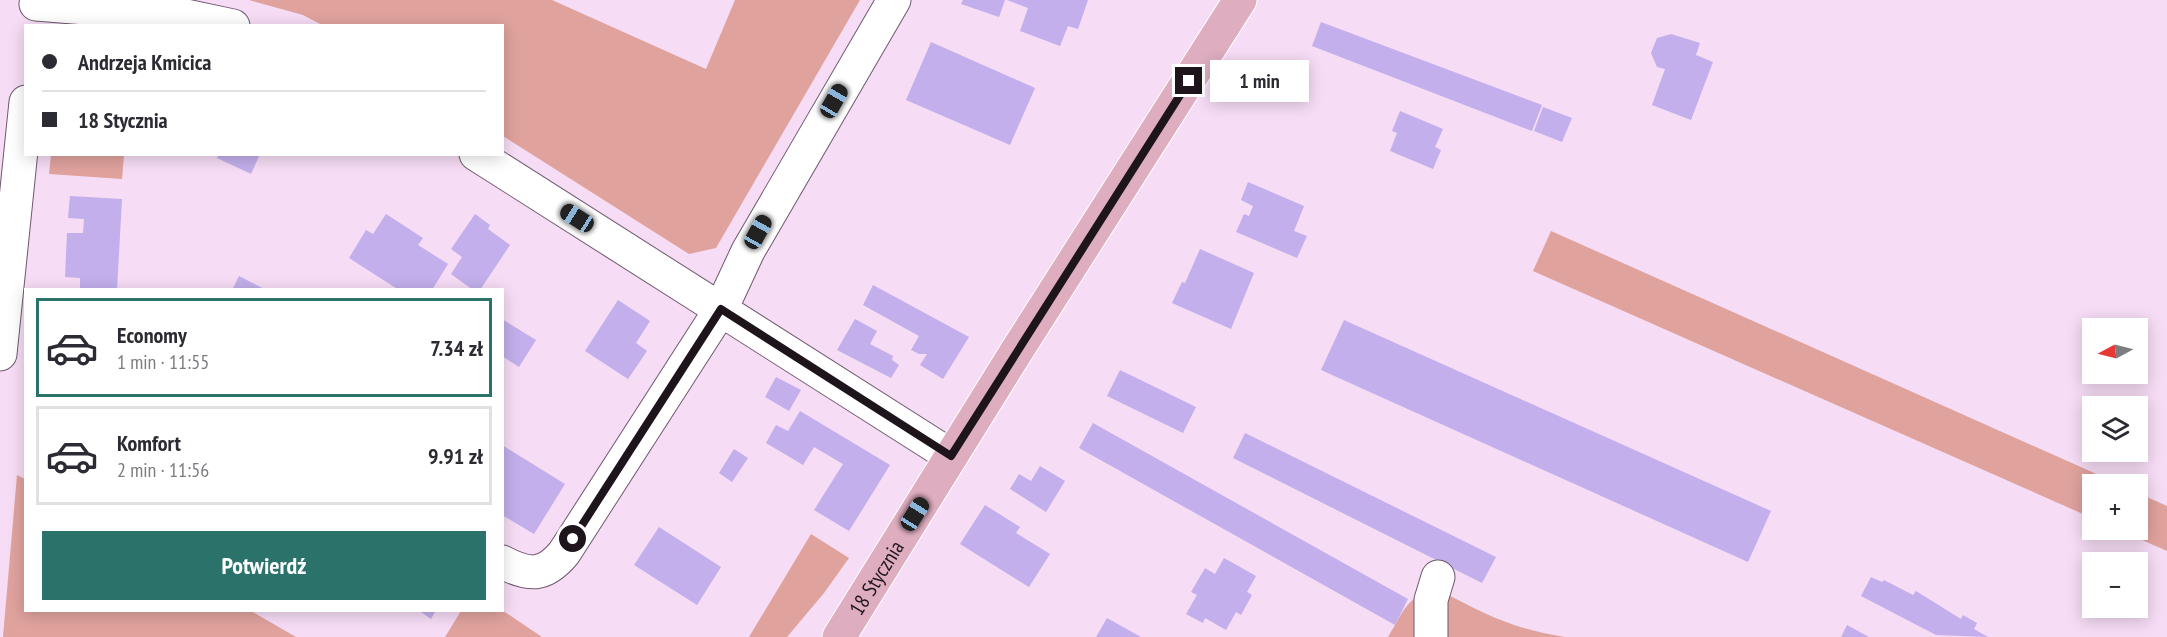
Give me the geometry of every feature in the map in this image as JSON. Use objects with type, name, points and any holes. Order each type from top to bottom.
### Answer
[{"type":"main road","name":"18 Stycznia","points":[[839,637],[1240,0]]},
{"type":"street","points":[[504,563],[531,572],[545,570],[554,564],[721,309],[748,251],[894,0]]},
{"type":"street","points":[[35,10],[186,16],[224,24]]},
{"type":"street","points":[[0,354],[24,121]]},
{"type":"street","points":[[479,156],[951,456]]},
{"type":"street","points":[[0,350],[24,351]]},
{"type":"street","points":[[1431,637],[1431,600],[1438,577]]},
{"type":"shaded area","points":[[249,0],[552,0],[706,69],[735,0],[860,0],[716,248],[689,254],[504,137],[504,24],[320,24],[303,15]]},
{"type":"shaded area","points":[[51,156],[124,156],[122,179],[49,174]]},
{"type":"shaded area","points":[[1551,231],[2097,474],[2082,474],[2082,514],[1533,271]]},
{"type":"shaded area","points":[[17,475],[24,478],[24,612],[253,612],[296,637],[3,637]]},
{"type":"shaded area","points":[[2148,497],[2167,506],[2167,551],[2142,540],[2148,540]]},
{"type":"shaded area","points":[[811,534],[849,558],[824,593],[787,637],[749,637]]},
{"type":"shaded area","points":[[1439,590],[1514,625],[1565,637],[1388,637],[1413,599]]},
{"type":"shaded area","points":[[504,611],[542,637],[445,637],[460,612]]},
{"type":"building","points":[[963,0],[1005,0],[999,17],[961,4]]},
{"type":"building","points":[[1007,0],[1088,0],[1078,29],[1068,26],[1060,46],[1020,31],[1028,8]]},
{"type":"building","points":[[1321,22],[1542,105],[1532,131],[1312,46]]},
{"type":"building","points":[[1671,34],[1700,43],[1696,55],[1713,62],[1691,120],[1652,105],[1665,69],[1657,67],[1651,53],[1657,38]]},
{"type":"building","points":[[931,42],[1035,88],[1010,145],[906,100]]},
{"type":"building","points":[[1543,107],[1572,118],[1562,142],[1534,131]]},
{"type":"building","points":[[1400,111],[1443,129],[1435,147],[1441,150],[1433,169],[1390,151],[1397,133],[1392,131]]},
{"type":"building","points":[[218,156],[259,156],[251,174],[217,158]]},
{"type":"building","points":[[1248,182],[1304,206],[1294,231],[1307,236],[1297,258],[1236,232],[1244,214],[1249,216],[1253,206],[1241,200]]},
{"type":"building","points":[[70,196],[122,199],[117,288],[80,288],[80,278],[65,277],[67,233],[83,233],[84,219],[68,218]]},
{"type":"building","points":[[386,214],[423,238],[418,245],[448,264],[433,288],[396,288],[349,258],[366,230],[373,234]]},
{"type":"building","points":[[475,214],[490,225],[488,229],[510,245],[481,288],[470,288],[451,274],[462,257],[451,249]]},
{"type":"building","points":[[1200,249],[1254,273],[1231,329],[1172,303],[1182,282],[1185,283]]},
{"type":"building","points":[[239,276],[262,288],[233,288]]},
{"type":"building","points":[[873,285],[969,337],[943,379],[920,365],[927,354],[919,354],[911,350],[919,336],[863,305]]},
{"type":"building","points":[[618,300],[650,321],[636,343],[647,351],[628,379],[585,351]]},
{"type":"building","points":[[855,319],[877,331],[870,344],[893,356],[892,360],[899,365],[891,378],[837,350]]},
{"type":"building","points":[[504,320],[536,340],[519,367],[504,357]]},
{"type":"building","points":[[1344,320],[1771,511],[1748,562],[1321,370]]},
{"type":"building","points":[[1120,370],[1196,407],[1183,433],[1107,396]]},
{"type":"building","points":[[776,377],[801,390],[789,411],[765,397]]},
{"type":"building","points":[[800,411],[890,465],[849,531],[814,510],[843,464],[814,447],[803,465],[766,443],[776,425],[788,431]]},
{"type":"building","points":[[1093,423],[1408,599],[1395,625],[1079,448]]},
{"type":"building","points":[[1245,433],[1496,557],[1482,583],[1233,458]]},
{"type":"building","points":[[504,446],[565,484],[534,534],[504,516]]},
{"type":"building","points":[[734,449],[748,458],[732,482],[719,473]]},
{"type":"building","points":[[1040,466],[1065,481],[1046,512],[1010,489],[1019,474],[1031,481]]},
{"type":"building","points":[[985,505],[1020,527],[1016,533],[1050,554],[1029,587],[960,544]]},
{"type":"building","points":[[659,527],[721,567],[697,605],[634,565]]},
{"type":"building","points":[[1224,558],[1256,576],[1247,592],[1252,595],[1241,615],[1236,612],[1226,630],[1205,618],[1203,623],[1186,614],[1197,595],[1191,592],[1205,568],[1215,574]]},
{"type":"building","points":[[1871,577],[1882,582],[1884,580],[1913,595],[1916,591],[1961,619],[1963,615],[1977,623],[1974,629],[1988,637],[1936,635],[1861,596]]},
{"type":"building","points":[[421,612],[435,612],[431,619]]},
{"type":"building","points":[[1107,618],[1141,637],[1096,637]]},
{"type":"building","points":[[1847,625],[1869,637],[1841,637]]},
{"type":"route","points":[[573,539],[721,309],[897,424],[951,456],[1189,81]]}]
